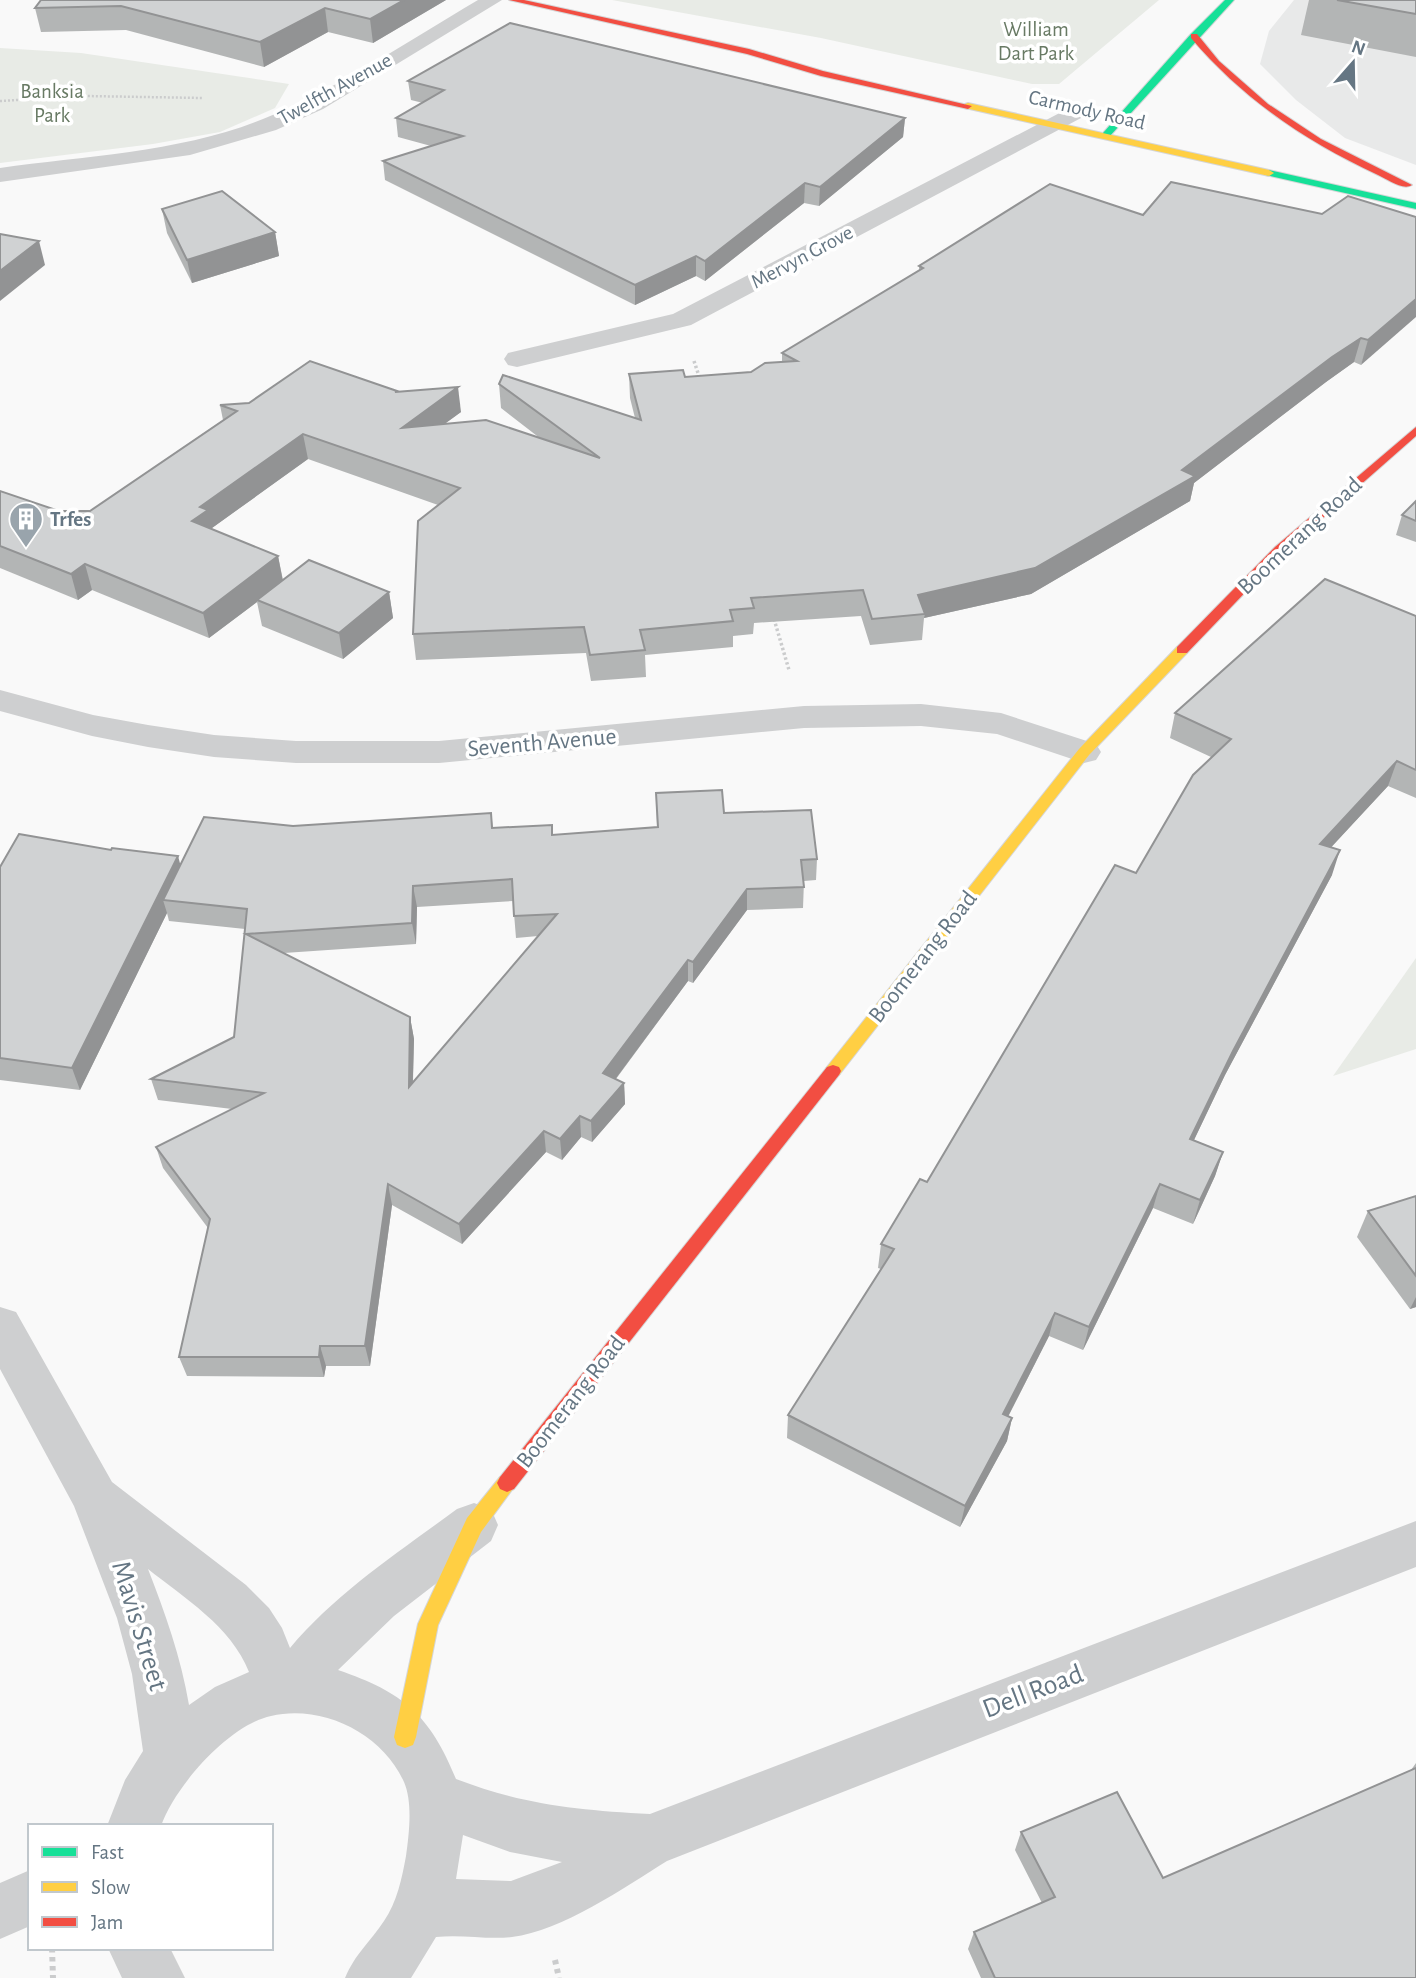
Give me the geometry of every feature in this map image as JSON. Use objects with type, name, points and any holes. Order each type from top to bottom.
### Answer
[{"type":"street","name":"Twelfth Avenue","points":[[0,175],[190,148],[268,125],[315,104],[492,0]]},
{"type":"street","name":"Carmody Road","points":[[513,0],[749,52],[821,73],[1125,124]]},
{"type":"street","points":[[1106,135],[1125,124],[1194,36],[1230,0]]},
{"type":"street","points":[[1194,36],[1212,62],[1262,108],[1327,148],[1412,186]]},
{"type":"street","name":"Carmody Road","points":[[749,52],[835,62],[1076,117],[1106,135],[1416,206]]},
{"type":"street","name":"Mervyn Grove","points":[[517,359],[682,320],[1076,117]]},
{"type":"street","points":[[1343,171],[1412,186]]},
{"type":"street","name":"Boomerang Road","points":[[405,1737],[428,1624],[474,1525],[1084,752],[1279,550],[1416,430]]},
{"type":"street","name":"Seventh Avenue","points":[[0,700],[148,736],[214,746],[296,752],[439,752],[804,718],[921,715],[1001,724],[1084,752]]},
{"type":"street","name":"Mavis Street","points":[[0,1326],[95,1497],[142,1618],[158,1674],[170,1758]]},
{"type":"street","name":"Mavis Street","points":[[95,1497],[220,1596],[251,1625],[287,1688]]},
{"type":"street","name":"Boomerang Road","points":[[287,1688],[333,1636],[474,1525]]},
{"type":"street","name":"Dell Road","points":[[418,1911],[461,1906],[511,1909],[568,1890],[650,1841],[1416,1544]]},
{"type":"street","points":[[135,1824],[150,1784],[170,1758],[223,1711],[243,1700],[287,1688],[329,1692],[369,1709],[405,1737],[425,1768],[435,1798],[432,1858],[418,1911],[402,1944],[373,1976]]},
{"type":"street","name":"Dell Road","points":[[435,1798],[510,1825],[542,1832],[584,1838],[650,1841]]},
{"type":"street","points":[[0,1911],[28,1899]]},
{"type":"street","points":[[137,1950],[156,1978]]},
{"type":"path","points":[[0,101],[137,96],[203,98]]},
{"type":"path","points":[[693,357],[701,382]]},
{"type":"path","points":[[772,614],[780,640]]},
{"type":"path","points":[[52,1950],[53,1978]]},
{"type":"shaded area","points":[[1294,0],[1416,0],[1416,165],[1345,138],[1296,100],[1260,64],[1269,31]]},
{"type":"green space","name":"William Dart Park","points":[[612,0],[1159,0],[1059,84],[1032,84],[821,38]]},
{"type":"green space","name":"Banksia Park","points":[[0,48],[81,53],[289,84],[275,108],[220,132],[153,144],[0,163]]},
{"type":"green space","points":[[1416,958],[1416,1049],[1333,1076]]},
{"type":"building","points":[[41,0],[404,0],[370,19],[325,8],[260,42],[121,6],[35,8]]},
{"type":"building","points":[[1337,0],[1416,0],[1416,14]]},
{"type":"building","points":[[510,23],[905,118],[820,187],[805,183],[705,261],[696,256],[635,285],[383,161],[463,136],[396,118],[444,90],[408,81]]},
{"type":"building","points":[[1171,182],[1322,214],[1348,196],[1416,217],[1416,299],[1368,340],[1361,338],[1332,357],[1182,470],[1195,476],[1035,568],[918,595],[925,614],[872,619],[863,590],[751,598],[754,608],[730,610],[733,621],[640,630],[645,650],[590,655],[584,627],[413,634],[418,521],[460,488],[303,434],[200,507],[208,510],[192,521],[278,556],[203,613],[85,564],[71,574],[0,546],[0,491],[59,511],[90,511],[237,411],[220,405],[249,403],[310,361],[397,391],[395,392],[458,387],[402,428],[486,420],[600,458],[499,384],[503,375],[641,420],[629,374],[683,370],[685,377],[751,372],[765,363],[797,361],[782,353],[923,268],[919,266],[1050,184],[1143,215]]},
{"type":"building","points":[[222,191],[275,232],[187,260],[162,209]]},
{"type":"building","points":[[0,234],[39,241],[0,271]]},
{"type":"building","points":[[1416,501],[1416,521],[1402,515]]},
{"type":"building","points":[[309,560],[389,592],[339,633],[257,600]]},
{"type":"building","points":[[1325,579],[1416,616],[1416,770],[1397,761],[1320,844],[1340,850],[1233,1051],[1190,1139],[1223,1152],[1200,1200],[1160,1184],[1089,1327],[1055,1313],[1003,1414],[1012,1418],[965,1506],[788,1415],[894,1249],[881,1244],[920,1179],[927,1182],[1115,865],[1136,873],[1193,775],[1231,739],[1175,713]]},
{"type":"building","points":[[722,790],[724,813],[811,810],[817,859],[801,860],[804,887],[747,889],[693,962],[688,960],[603,1073],[624,1083],[591,1121],[580,1116],[560,1139],[544,1131],[459,1224],[388,1184],[365,1346],[320,1346],[319,1357],[179,1357],[210,1219],[156,1147],[264,1093],[151,1079],[234,1037],[247,909],[163,900],[204,817],[293,826],[491,813],[492,828],[552,825],[552,835],[658,827],[656,793]],"holes":[[[512,879],[514,916],[557,914],[409,1087],[410,1017],[246,934],[412,923],[413,886]]]},
{"type":"building","points":[[19,834],[111,850],[178,856],[72,1068],[0,1058],[0,867]]},
{"type":"building","points":[[1416,1196],[1416,1276],[1368,1211]]},
{"type":"building","points":[[1416,1768],[1416,1978],[995,1978],[974,1932],[1055,1897],[1021,1832],[1117,1792],[1163,1878]]},
{"type":"traffic: fast","points":[[1106,135],[1194,36],[1230,0]]},
{"type":"traffic: fast","points":[[1269,173],[1416,206]]},
{"type":"traffic: slow","points":[[968,106],[1269,173]]},
{"type":"traffic: slow","points":[[833,1071],[1084,752],[1182,650]]},
{"type":"traffic: slow","points":[[405,1737],[428,1624],[474,1525],[507,1483]]},
{"type":"traffic: jam","points":[[513,0],[749,52],[821,73],[968,106]]},
{"type":"traffic: jam","points":[[1194,36],[1216,62],[1265,106],[1346,156],[1407,185]]},
{"type":"traffic: jam","points":[[1182,650],[1279,550],[1416,430]]},
{"type":"traffic: jam","points":[[507,1483],[833,1071]]},
{"type":"place","name":"Trfes","points":[[26,549]]}]
